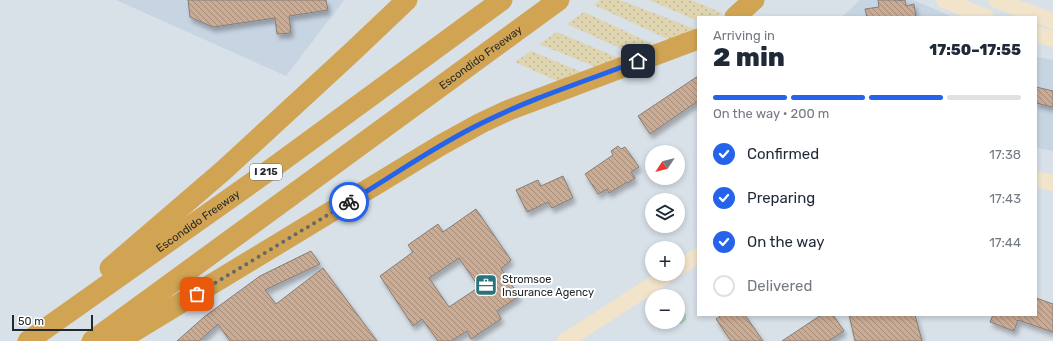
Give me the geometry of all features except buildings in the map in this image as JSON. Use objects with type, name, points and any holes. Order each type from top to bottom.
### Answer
[{"type":"highway","points":[[28,341],[224,170],[407,0]]},
{"type":"highway","name":"Escondido Freeway","points":[[28,341],[267,172],[502,0]]},
{"type":"highway","name":"Escondido Freeway","points":[[92,341],[559,0]]},
{"type":"highway","points":[[736,16],[754,0]]},
{"type":"highway","points":[[118,341],[442,145],[481,123],[509,110],[697,39]]},
{"type":"main road","points":[[944,0],[984,16]]},
{"type":"main road","points":[[996,0],[1053,21]]},
{"type":"main road","points":[[995,16],[996,12],[1010,16]]},
{"type":"main road","points":[[1037,24],[1049,27],[1053,25]]},
{"type":"main road","points":[[1037,34],[1053,39]]},
{"type":"main road","points":[[1037,179],[1053,183]]},
{"type":"main road","points":[[685,264],[697,257]]},
{"type":"main road","points":[[565,341],[658,281]]},
{"type":"shaded area","points":[[116,0],[344,0],[286,76]]},
{"type":"shaded area","points":[[860,0],[913,0],[951,16],[843,16]]},
{"type":"shaded area","points":[[1037,57],[1053,60],[1053,151],[1037,148]]},
{"type":"sand","points":[[600,0],[620,0],[695,29],[670,40],[594,5]]},
{"type":"sand","points":[[649,0],[691,0],[722,13],[718,16],[697,16],[697,21]]},
{"type":"sand","points":[[584,12],[657,46],[635,55],[567,24]]},
{"type":"sand","points":[[557,32],[623,60],[603,70],[539,44]]},
{"type":"sand","points":[[531,51],[591,76],[566,85],[515,62]]},
{"type":"way so far","points":[[197,294],[349,202]]},
{"type":"place","name":"Stromsoe Insurance Agency","points":[[486,285]]},
{"type":"route","points":[[349,202],[481,123],[509,110],[638,61]]}]
